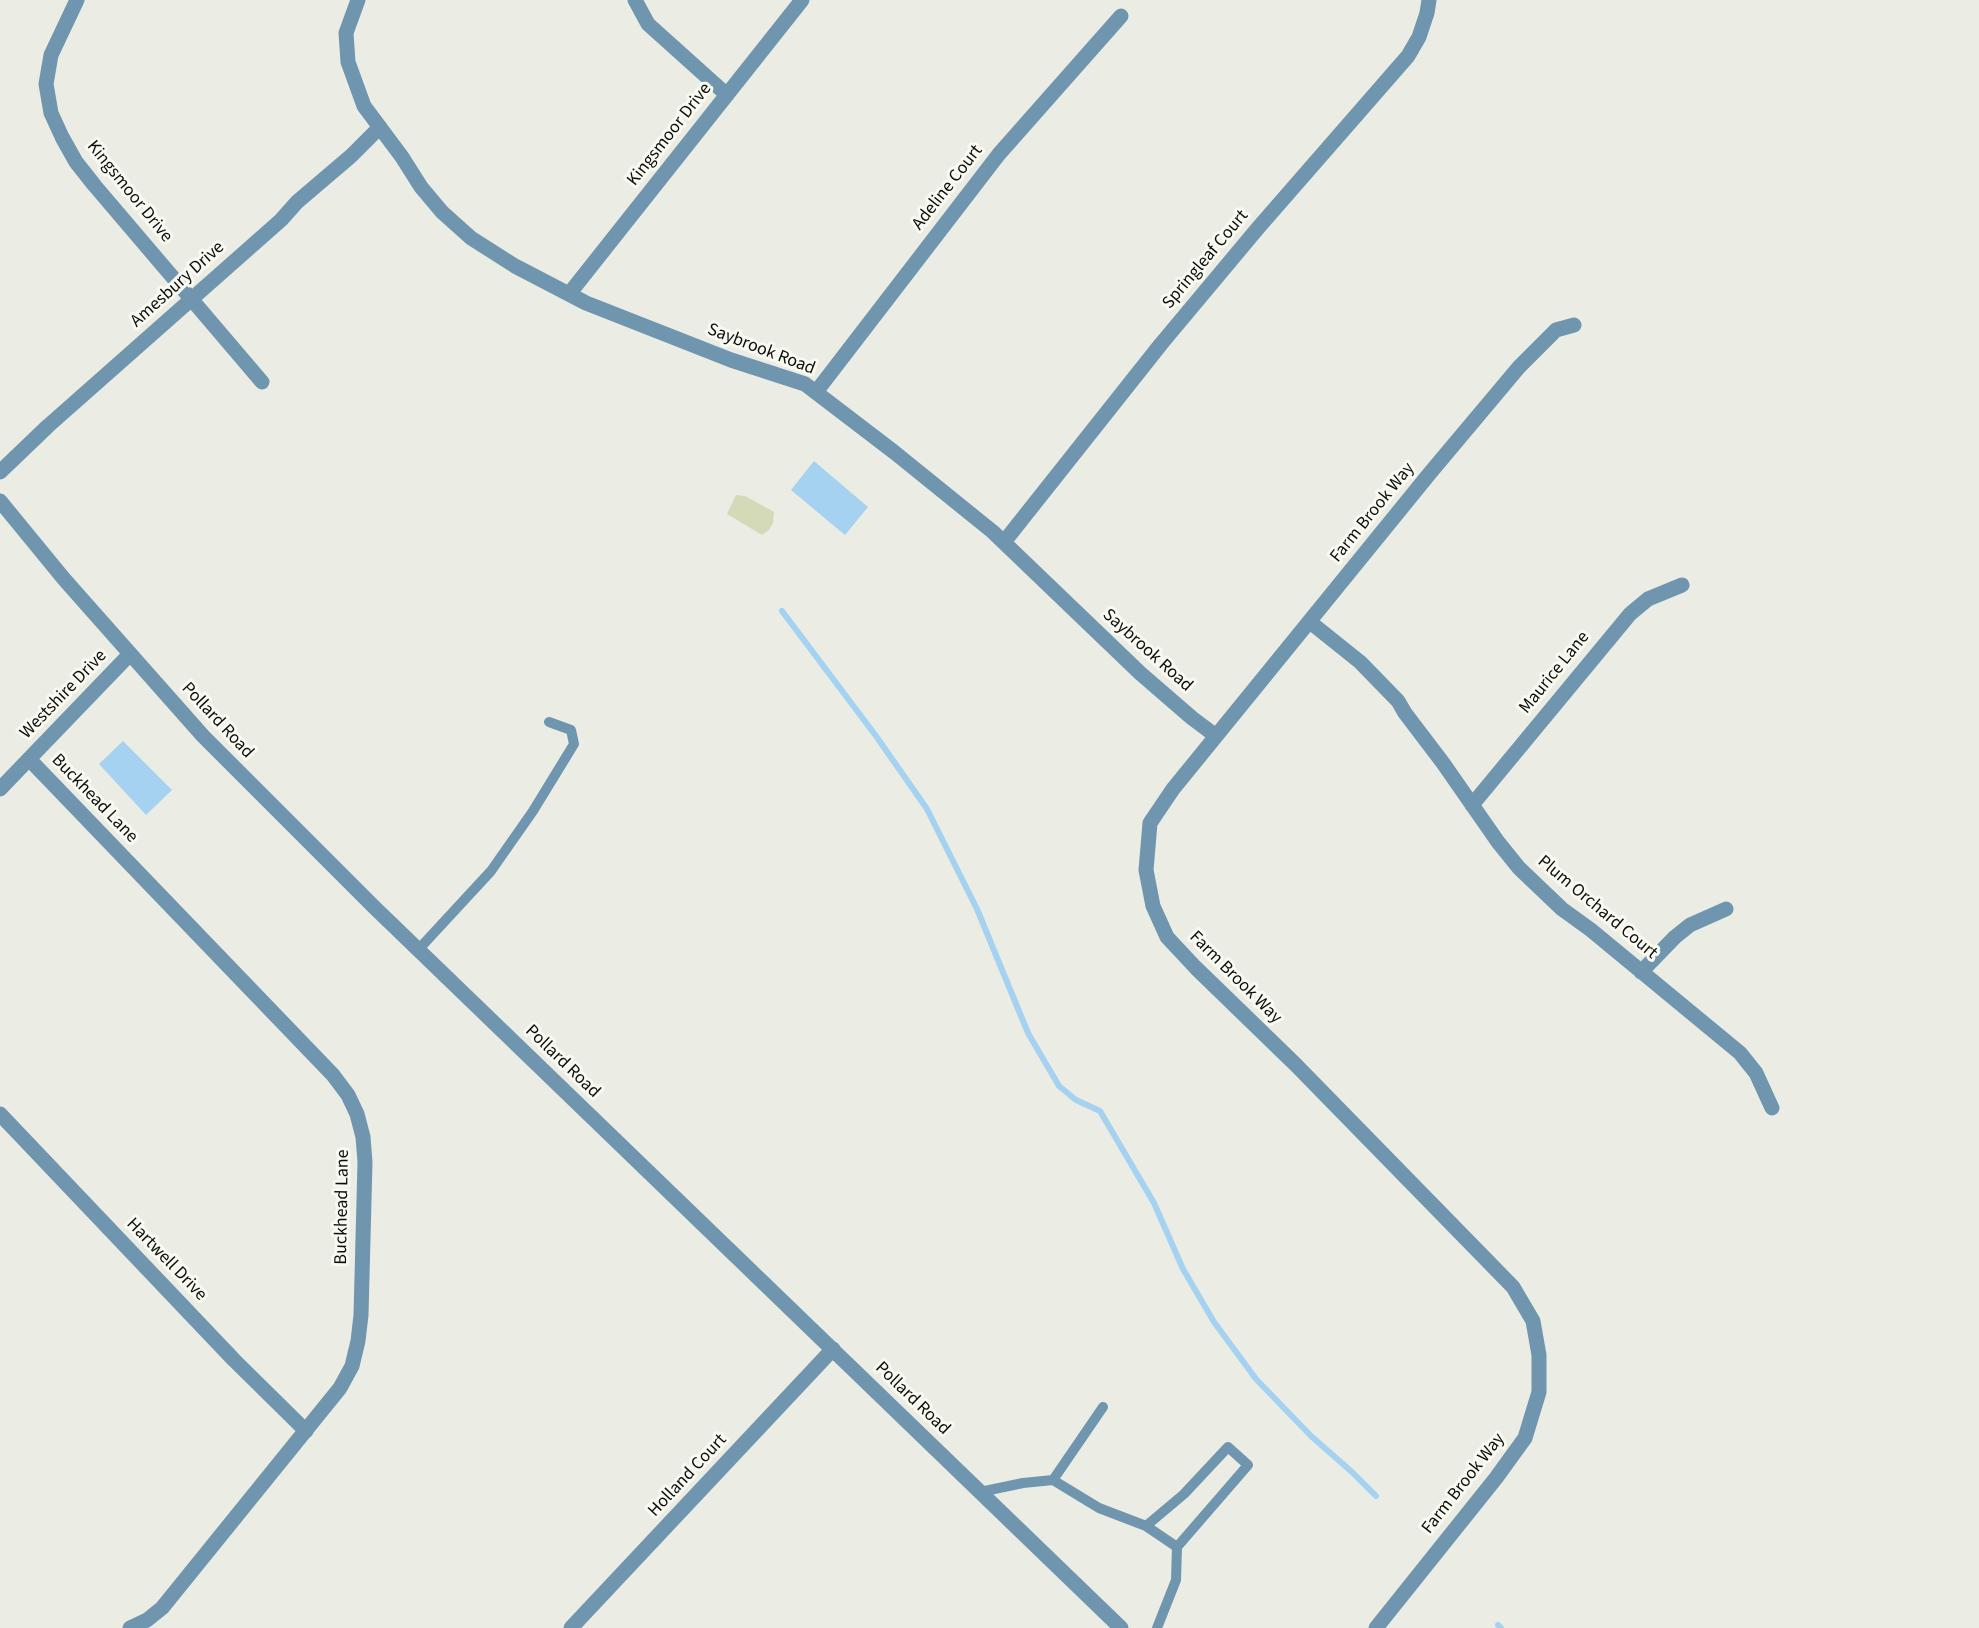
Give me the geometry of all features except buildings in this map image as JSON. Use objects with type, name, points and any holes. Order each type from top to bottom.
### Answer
[{"type":"street","name":"Kingsmoor Drive","points":[[77,0],[51,55],[46,84],[51,113],[76,162],[262,382]]},
{"type":"street","name":"Saybrook Road","points":[[358,0],[346,33],[348,62],[364,106],[421,187],[442,212],[471,238],[515,266],[596,307],[731,360],[805,384],[894,452],[1004,542],[1140,673],[1216,736]]},
{"type":"street","points":[[635,0],[648,24],[727,95]]},
{"type":"street","name":"Kingsmoor Drive","points":[[569,294],[802,0]]},
{"type":"street","name":"Springleaf Court","points":[[1004,542],[1161,344],[1258,228],[1402,64],[1419,37],[1428,13],[1429,0]]},
{"type":"street","name":"Adeline Court","points":[[816,392],[999,154],[1121,16]]},
{"type":"street","name":"Amesbury Drive","points":[[0,472],[48,426],[281,220],[297,202],[351,156],[380,127]]},
{"type":"street","name":"Farm Brook Way","points":[[1376,1628],[1496,1478],[1525,1438],[1539,1392],[1539,1355],[1533,1321],[1513,1287],[1167,937],[1153,906],[1146,870],[1150,823],[1173,789],[1519,367],[1556,330],[1574,325]]},
{"type":"street","name":"Pollard Road","points":[[0,501],[64,579],[203,736],[418,950],[1121,1628]]},
{"type":"street","name":"Maurice Lane","points":[[1472,805],[1630,614],[1648,599],[1682,585]]},
{"type":"street","name":"Plum Orchard Court","points":[[1310,622],[1359,662],[1398,701],[1512,859],[1562,909],[1591,930],[1740,1053],[1756,1073],[1772,1108]]},
{"type":"street","name":"Westshire Drive","points":[[0,789],[130,654]]},
{"type":"street","name":"Buckhead Lane","points":[[28,759],[333,1075],[348,1095],[357,1114],[363,1137],[365,1162],[361,1315],[352,1366],[340,1388],[162,1608],[147,1620],[130,1628]]},
{"type":"street","points":[[1641,972],[1675,937],[1690,926],[1726,909]]},
{"type":"street","name":"Hartwell Drive","points":[[0,1114],[306,1431]]},
{"type":"street","name":"Holland Court","points":[[571,1628],[833,1349]]},
{"type":"lane","points":[[418,950],[492,871],[533,811],[574,744],[571,730],[549,722]]},
{"type":"lane","points":[[1053,1480],[1103,1407]]},
{"type":"lane","points":[[1146,1526],[1184,1494],[1228,1447],[1248,1465],[1177,1547],[1176,1580],[1156,1628]]},
{"type":"lane","points":[[980,1492],[1023,1483],[1053,1480],[1099,1508],[1146,1526],[1177,1547]]},
{"type":"green space","points":[[736,495],[745,496],[774,512],[773,523],[769,530],[762,535],[727,514]]},
{"type":"water","points":[[814,461],[868,507],[845,535],[791,490]]},
{"type":"water","points":[[123,741],[172,790],[146,815],[99,764]]},
{"type":"waterway","points":[[782,611],[876,736],[927,809],[977,909],[1028,1033],[1059,1086],[1076,1100],[1100,1111],[1154,1203],[1183,1269],[1214,1322],[1256,1379],[1311,1436],[1376,1496]]},
{"type":"waterway","points":[[1498,1625],[1501,1628]]}]
